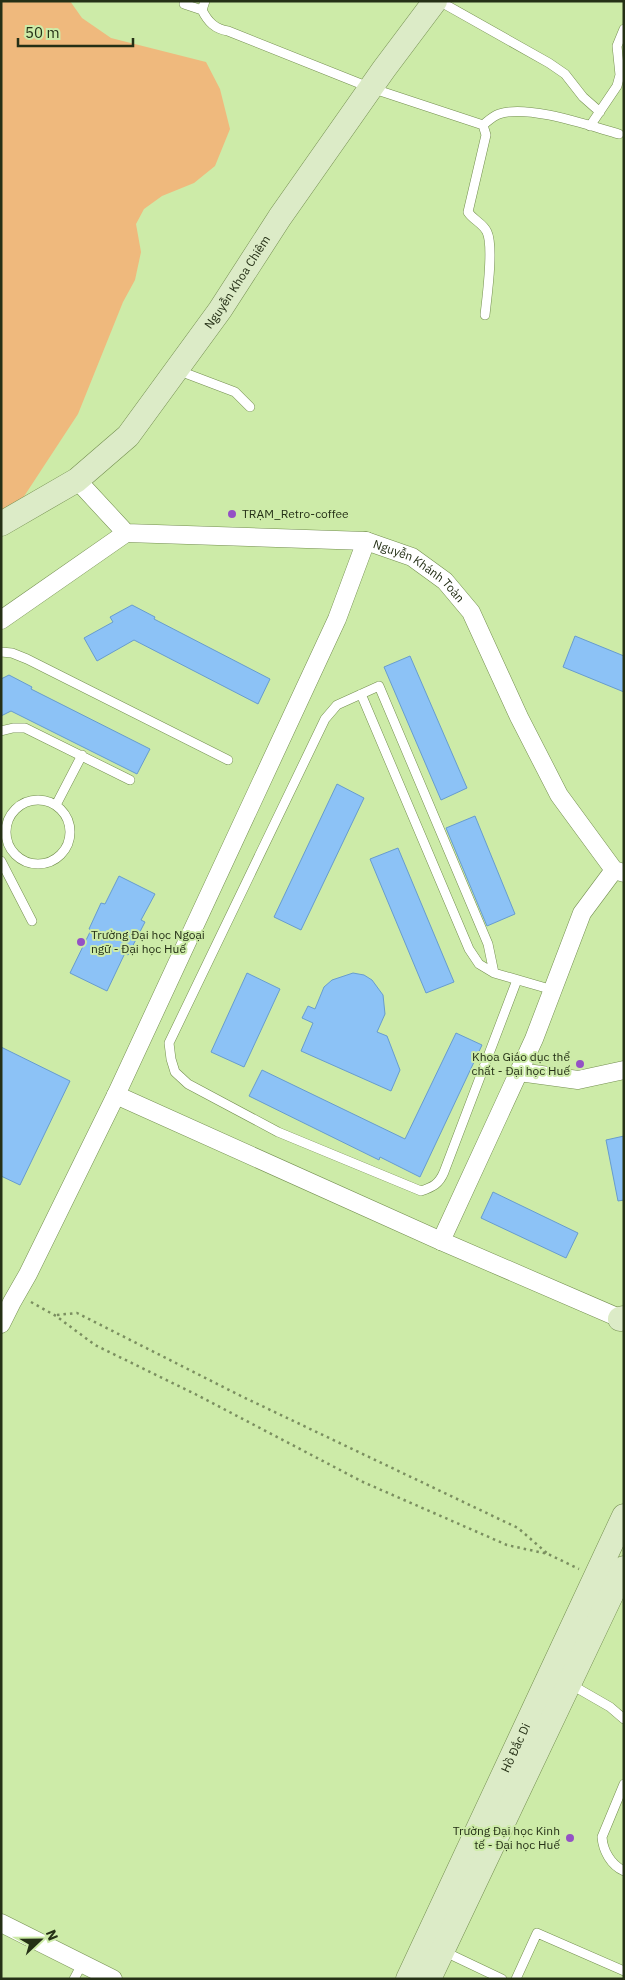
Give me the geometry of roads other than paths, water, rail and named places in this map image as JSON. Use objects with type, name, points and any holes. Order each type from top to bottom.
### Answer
[{"type":"street","name":"Nguyễn Khoa Chiêm","points":[[1,524],[77,480],[128,436],[220,310],[280,217],[437,1]]},
{"type":"street","points":[[1,620],[126,533],[77,480]]},
{"type":"street","name":"Nguyễn Khánh Toàn","points":[[126,533],[366,541],[412,558],[444,581],[471,612],[519,717],[559,795],[619,871]]},
{"type":"street","points":[[1,1324],[28,1274],[116,1095],[337,619],[366,541]]},
{"type":"street","points":[[441,1241],[534,1039],[582,913],[619,871]]},
{"type":"street","points":[[519,1072],[578,1080],[624,1070]]},
{"type":"street","points":[[116,1095],[441,1241],[623,1319]]},
{"type":"street","name":"Hồ Đắc Di","points":[[429,1979],[560,1679],[595,1577],[624,1516]]},
{"type":"street","name":"Hồ Đắc Di","points":[[408,1979],[560,1679],[624,1568]]},
{"type":"street","points":[[1,1923],[78,1971],[113,1979]]},
{"type":"lane","points":[[437,1],[565,74],[583,97],[600,112]]},
{"type":"lane","points":[[184,4],[204,6],[212,24],[219,29],[372,88],[483,125]]},
{"type":"lane","points":[[590,126],[617,86],[620,75],[617,46],[624,30]]},
{"type":"lane","points":[[483,125],[494,116],[509,112],[534,114],[619,134]]},
{"type":"lane","points":[[483,125],[486,135],[468,212],[472,218],[484,226],[488,234],[490,254],[485,315]]},
{"type":"lane","points":[[177,370],[235,392],[250,407]]},
{"type":"lane","points":[[1,652],[12,653],[27,659],[228,760]]},
{"type":"lane","points":[[494,973],[488,944],[380,686],[337,705],[325,719],[302,763],[169,1043],[171,1059],[175,1072],[188,1084],[278,1132],[421,1191],[440,1182],[517,980]]},
{"type":"lane","points":[[361,694],[469,948],[479,964],[494,973],[553,990]]},
{"type":"lane","points":[[1,731],[24,728],[130,780]]},
{"type":"lane","points":[[56,805],[82,755]]},
{"type":"lane","points":[[37,800],[50,801],[56,805],[67,816],[71,831],[69,844],[62,855],[52,862],[39,865],[27,863],[16,856],[8,846],[6,833],[8,820],[14,810],[25,802],[37,800]]},
{"type":"lane","points":[[16,856],[2,868],[32,921]]},
{"type":"lane","points":[[560,1679],[610,1708],[624,1719]]},
{"type":"lane","points":[[624,1784],[602,1837],[607,1855],[618,1868],[624,1871]]},
{"type":"lane","points":[[516,1979],[537,1933],[624,1971]]},
{"type":"lane","points":[[442,1951],[502,1979]]},
{"type":"place","name":"TRẠM_Retro-coffee","points":[[232,514]]},
{"type":"place","name":"Trường Đại học Ngoại ngữ - Đại học Huế","points":[[81,942]]},
{"type":"place","name":"Khoa Giáo dục thể chất - Đại học Huế","points":[[580,1064]]},
{"type":"place","name":"Trường Đại học Kinh tế - Đại học Huế","points":[[570,1838]]}]
